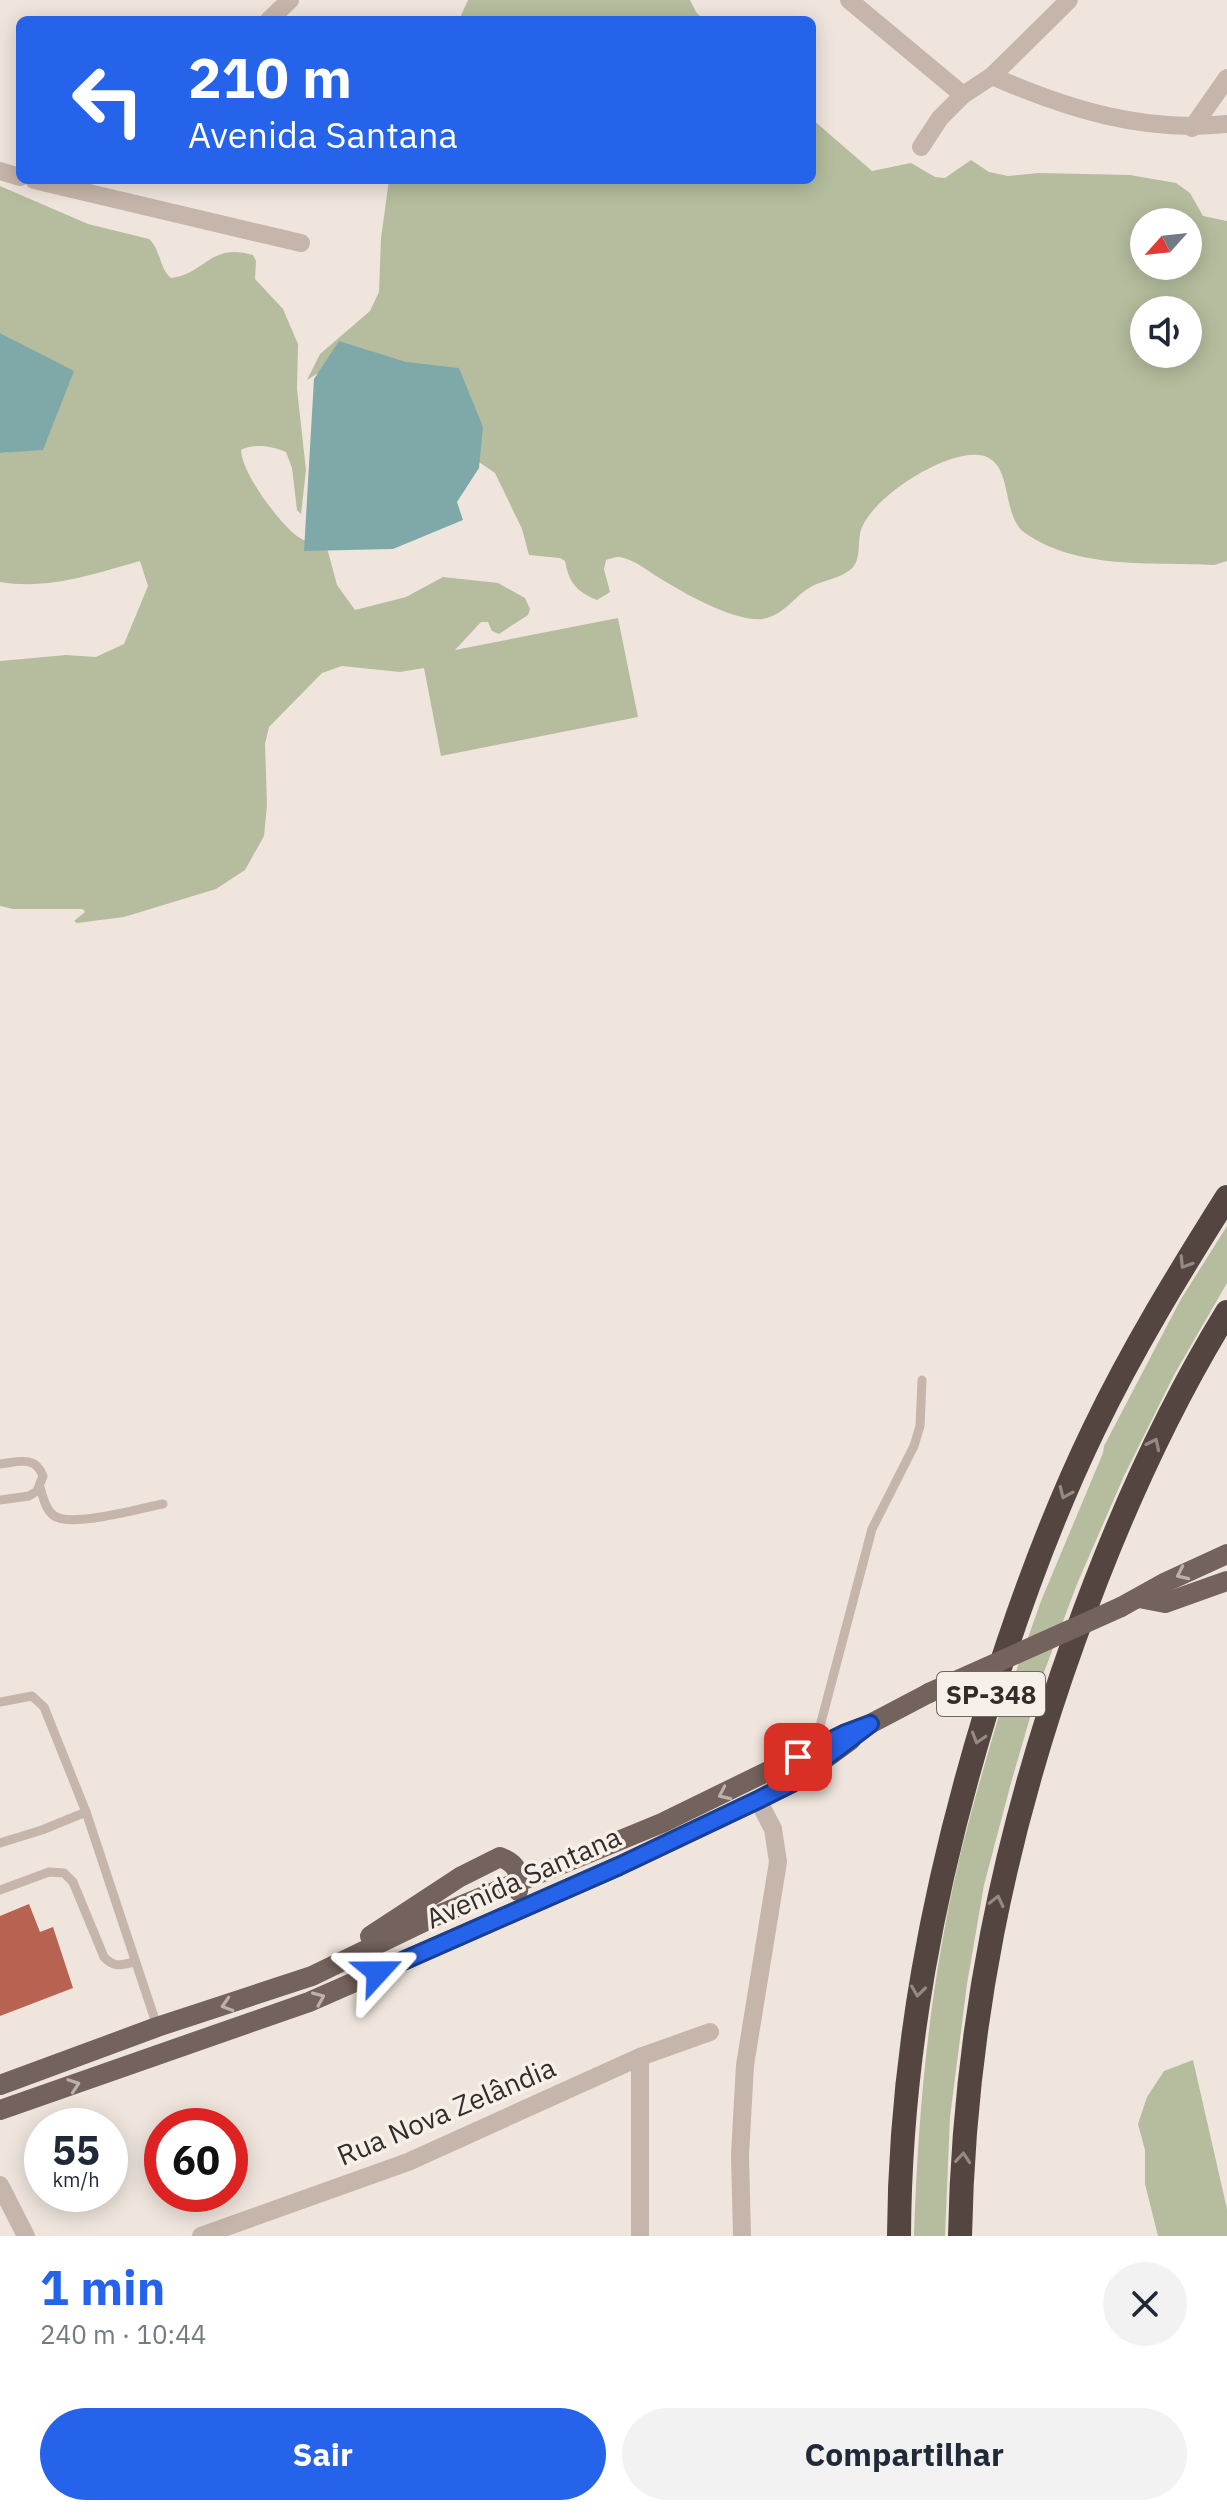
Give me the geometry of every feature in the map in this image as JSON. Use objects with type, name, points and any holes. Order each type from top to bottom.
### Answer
[{"type":"highway","name":"SP-348","points":[[899,2236],[905,2120],[918,1992],[938,1887],[990,1698],[1021,1601],[1094,1428],[1145,1332],[1227,1197]]},
{"type":"highway","name":"SP-348","points":[[960,2236],[961,2180],[979,1998],[1017,1815],[1045,1718],[1119,1519],[1185,1382],[1227,1312]]},
{"type":"main road","name":"Avenida Santana","points":[[0,2085],[329,1967],[438,1915],[651,1828],[929,1693],[1130,1603],[1166,1582],[1227,1554]]},
{"type":"main road","name":"Avenida Santana","points":[[1130,1603],[1165,1603],[1227,1581]]},
{"type":"main road","name":"Avenida Santana","points":[[0,2110],[309,2002],[619,1866],[792,1783],[870,1724]]},
{"type":"main road","points":[[329,1967],[411,1909],[500,1857],[512,1862],[519,1872],[517,1895],[506,1915]]},
{"type":"street","points":[[273,16],[290,0]]},
{"type":"street","points":[[849,0],[963,95]]},
{"type":"street","points":[[921,147],[940,118],[963,95],[992,76],[1069,0]]},
{"type":"street","points":[[992,76],[1053,102],[1137,123],[1192,128],[1227,124]]},
{"type":"street","points":[[1192,128],[1227,78]]},
{"type":"street","points":[[90,186],[301,243]]},
{"type":"street","points":[[742,2236],[740,2155],[745,2065],[778,1862],[773,1829],[758,1800]]},
{"type":"street","name":"Rua Nova Zelândia","points":[[201,2236],[408,2162],[640,2057],[710,2032]]},
{"type":"street","points":[[640,2057],[640,2236]]},
{"type":"street","points":[[0,2185],[26,2236]]},
{"type":"lane","points":[[814,1748],[872,1529],[914,1446],[920,1426],[922,1380]]},
{"type":"lane","points":[[0,1464],[33,1463],[41,1471],[40,1487],[46,1505],[52,1514],[68,1522],[163,1504]]},
{"type":"lane","points":[[0,1500],[29,1496],[40,1487]]},
{"type":"lane","points":[[0,1702],[32,1696],[44,1707],[86,1812],[157,2027]]},
{"type":"lane","points":[[0,1843],[86,1812]]},
{"type":"lane","points":[[0,1890],[49,1872],[64,1873],[73,1882],[104,1957],[110,1964],[120,1966],[134,1962]]},
{"type":"green space","points":[[468,0],[690,0],[700,16],[461,16]]},
{"type":"green space","points":[[816,122],[872,171],[911,163],[935,177],[945,178],[971,160],[989,172],[1008,176],[1039,173],[1130,175],[1176,183],[1190,193],[1198,208],[1130,208],[1130,280],[1202,280],[1202,214],[1227,221],[1227,561],[1214,565],[1116,562],[1092,559],[1046,545],[1017,525],[998,466],[979,455],[947,460],[894,491],[868,517],[861,530],[854,566],[840,576],[811,587],[773,616],[756,619],[728,613],[618,557],[606,560],[604,569],[610,592],[597,600],[575,586],[565,561],[529,555],[522,529],[495,473],[334,363],[307,380],[320,354],[370,311],[379,292],[381,238],[388,184],[816,184]]},
{"type":"green space","points":[[0,186],[88,224],[149,239],[171,278],[227,253],[253,255],[256,261],[255,279],[283,309],[298,344],[297,389],[306,470],[301,514],[297,510],[292,468],[286,452],[257,446],[241,450],[243,459],[260,494],[285,525],[304,540],[327,548],[337,585],[355,610],[406,597],[443,577],[498,583],[525,598],[530,609],[528,615],[499,634],[492,631],[488,622],[481,622],[455,650],[618,618],[638,717],[441,756],[424,668],[400,672],[342,666],[322,673],[269,727],[265,744],[267,805],[264,836],[245,870],[216,889],[124,917],[77,923],[74,921],[85,912],[83,909],[13,909],[0,906],[0,661],[66,655],[96,657],[124,644],[148,586],[140,561],[54,582],[0,582],[0,453],[43,449],[73,372],[0,333]]},
{"type":"green space","points":[[1227,1226],[1227,1283],[1174,1375],[1124,1476],[1077,1584],[1040,1683],[984,1885],[967,1984],[950,2117],[945,2236],[914,2236],[922,2092],[941,1950],[965,1835],[1008,1686],[1104,1446],[1181,1299]]},
{"type":"green space","points":[[1193,2060],[1227,2209],[1227,2236],[1158,2236],[1145,2184],[1145,2150],[1138,2124],[1147,2097],[1164,2071]]},
{"type":"water","points":[[0,333],[74,371],[43,450],[0,453]]},
{"type":"water","points":[[339,341],[406,362],[459,368],[483,427],[479,468],[457,502],[463,520],[393,549],[304,551],[314,379]]},
{"type":"building","points":[[29,1904],[40,1932],[53,1927],[73,1988],[0,2016],[0,1916]]},
{"type":"route","points":[[378,1972],[619,1866],[792,1783],[870,1724],[798,1757]]}]
